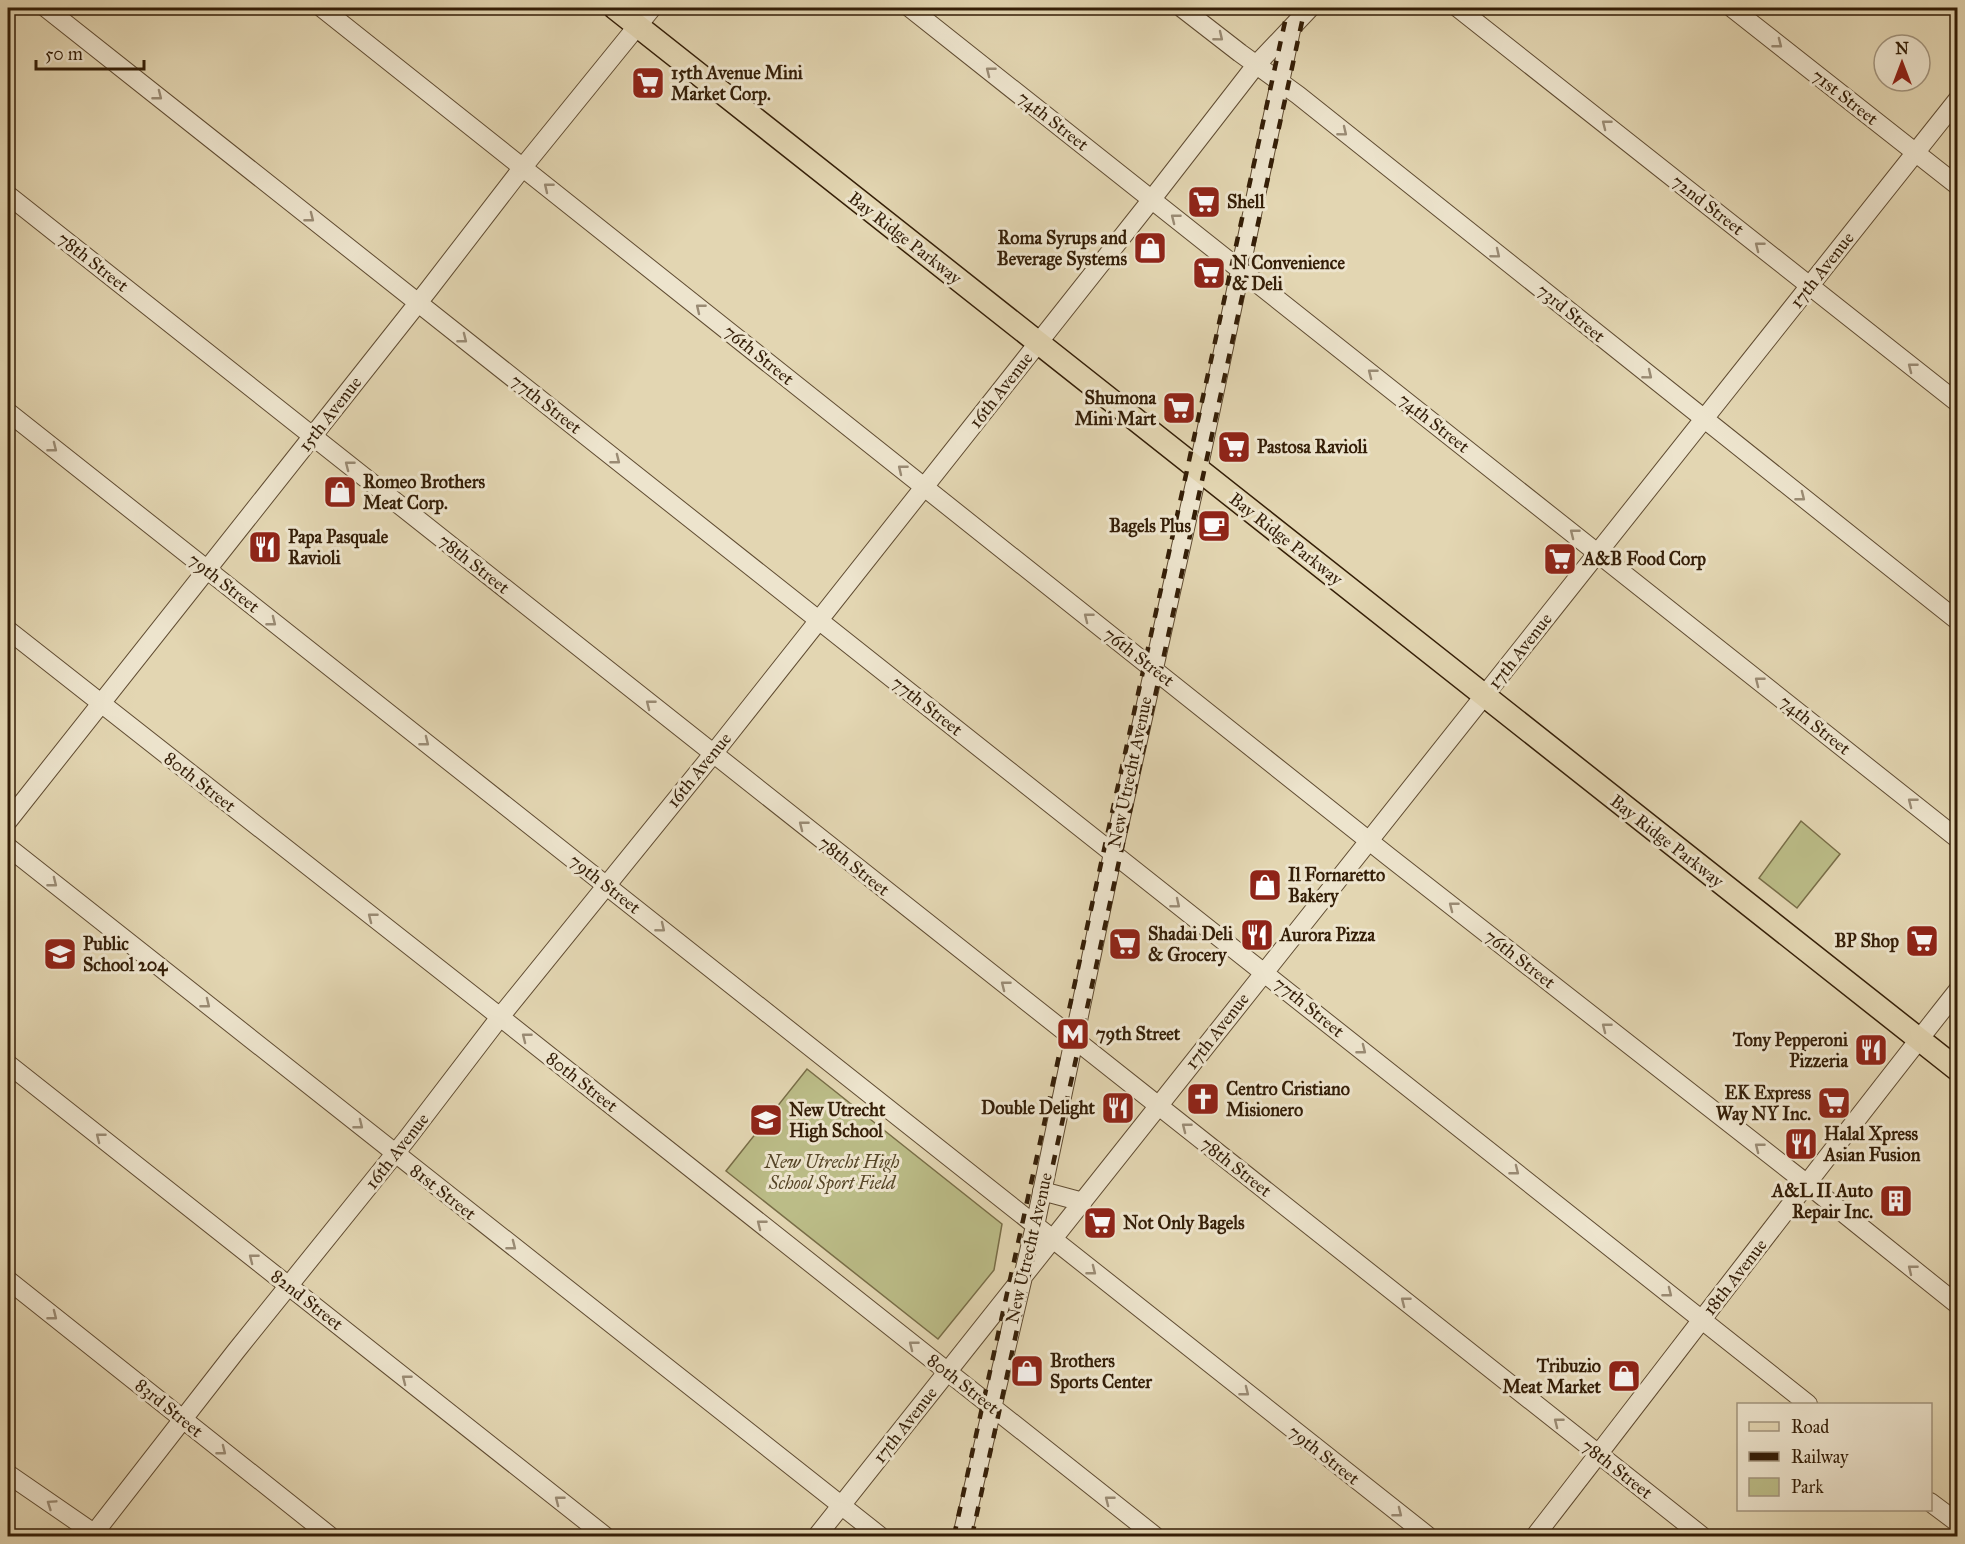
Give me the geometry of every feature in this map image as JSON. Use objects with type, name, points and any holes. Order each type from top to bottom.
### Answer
[{"type":"main road","name":"Bay Ridge Parkway","points":[[615,8],[1958,1070]]},
{"type":"street","name":"77th Street","points":[[46,8],[1807,1403]]},
{"type":"street","name":"76th Street","points":[[322,8],[1958,1305]]},
{"type":"street","name":"15th Avenue","points":[[8,821],[523,167],[652,8]]},
{"type":"street","name":"74th Street","points":[[910,8],[1958,839]]},
{"type":"street","name":"73rd Street","points":[[1182,8],[1280,82],[1958,621]]},
{"type":"street","name":"New Utrecht Avenue","points":[[962,1536],[1035,1226],[1113,853],[1198,470],[1296,8]]},
{"type":"street","name":"16th Avenue","points":[[95,1536],[183,1418],[395,1154],[605,884],[819,620],[1152,200],[1256,65],[1310,8]]},
{"type":"street","name":"72nd Street","points":[[1458,8],[1958,403]]},
{"type":"street","name":"71st Street","points":[[1732,8],[1958,186]]},
{"type":"street","name":"17th Avenue","points":[[817,1536],[1958,99]]},
{"type":"street","name":"78th Street","points":[[8,195],[1702,1536]]},
{"type":"street","name":"79th Street","points":[[8,412],[1428,1536]]},
{"type":"street","name":"80th Street","points":[[8,630],[1155,1536]]},
{"type":"street","name":"81st Street","points":[[8,847],[880,1536]]},
{"type":"street","name":"18th Avenue","points":[[1535,1536],[1806,1183],[1958,990]]},
{"type":"street","name":"82nd Street","points":[[8,1064],[605,1536]]},
{"type":"street","points":[[1042,1191],[1083,1202]]},
{"type":"street","name":"83rd Street","points":[[8,1280],[330,1536]]},
{"type":"street","points":[[8,1474],[95,1536]]},
{"type":"street","points":[[1932,1504],[1958,1523]]},
{"type":"green space","points":[[1801,821],[1840,854],[1797,908],[1759,878]]},
{"type":"green space","name":"New Utrecht High School Sport Field","points":[[807,1069],[1002,1224],[994,1270],[938,1339],[726,1171]]},
{"type":"railway","points":[[954,1536],[1288,8]]},
{"type":"railway","points":[[972,1536],[1305,8]]},
{"type":"place","name":"15th Avenue Mini Market Corp.","points":[[648,83]]},
{"type":"place","name":"Shell","points":[[1204,202]]},
{"type":"place","name":"Roma Syrups and Beverage Systems","points":[[1150,248]]},
{"type":"place","name":"N Convenience & Deli","points":[[1209,273]]},
{"type":"place","name":"Shumona Mini Mart","points":[[1179,408]]},
{"type":"place","name":"Pastosa Ravioli","points":[[1234,447]]},
{"type":"place","name":"Romeo Brothers Meat Corp.","points":[[340,492]]},
{"type":"place","name":"Bagels Plus","points":[[1214,526]]},
{"type":"place","name":"Papa Pasquale Ravioli","points":[[265,547]]},
{"type":"place","name":"A&B Food Corp","points":[[1560,559]]},
{"type":"place","name":"Il Fornaretto Bakery","points":[[1265,885]]},
{"type":"place","name":"Aurora Pizza","points":[[1257,935]]},
{"type":"place","name":"BP Shop","points":[[1922,941]]},
{"type":"place","name":"Shadai Deli & Grocery","points":[[1125,944]]},
{"type":"place","name":"Public School 204","points":[[60,954]]},
{"type":"place","name":"79th Street","points":[[1073,1034]]},
{"type":"place","name":"Tony Pepperoni Pizzeria","points":[[1871,1050]]},
{"type":"place","name":"Centro Cristiano Misionero","points":[[1203,1099]]},
{"type":"place","name":"EK Express Way NY Inc.","points":[[1834,1103]]},
{"type":"place","name":"Double Delight","points":[[1118,1108]]},
{"type":"place","name":"New Utrecht High School","points":[[766,1120]]},
{"type":"place","name":"Halal Xpress Asian Fusion","points":[[1801,1144]]},
{"type":"place","name":"A&L II Auto Repair Inc.","points":[[1896,1201]]},
{"type":"place","name":"Not Only Bagels","points":[[1100,1223]]},
{"type":"place","name":"Brothers Sports Center","points":[[1027,1371]]},
{"type":"place","name":"Tribuzio Meat Market","points":[[1624,1376]]}]
